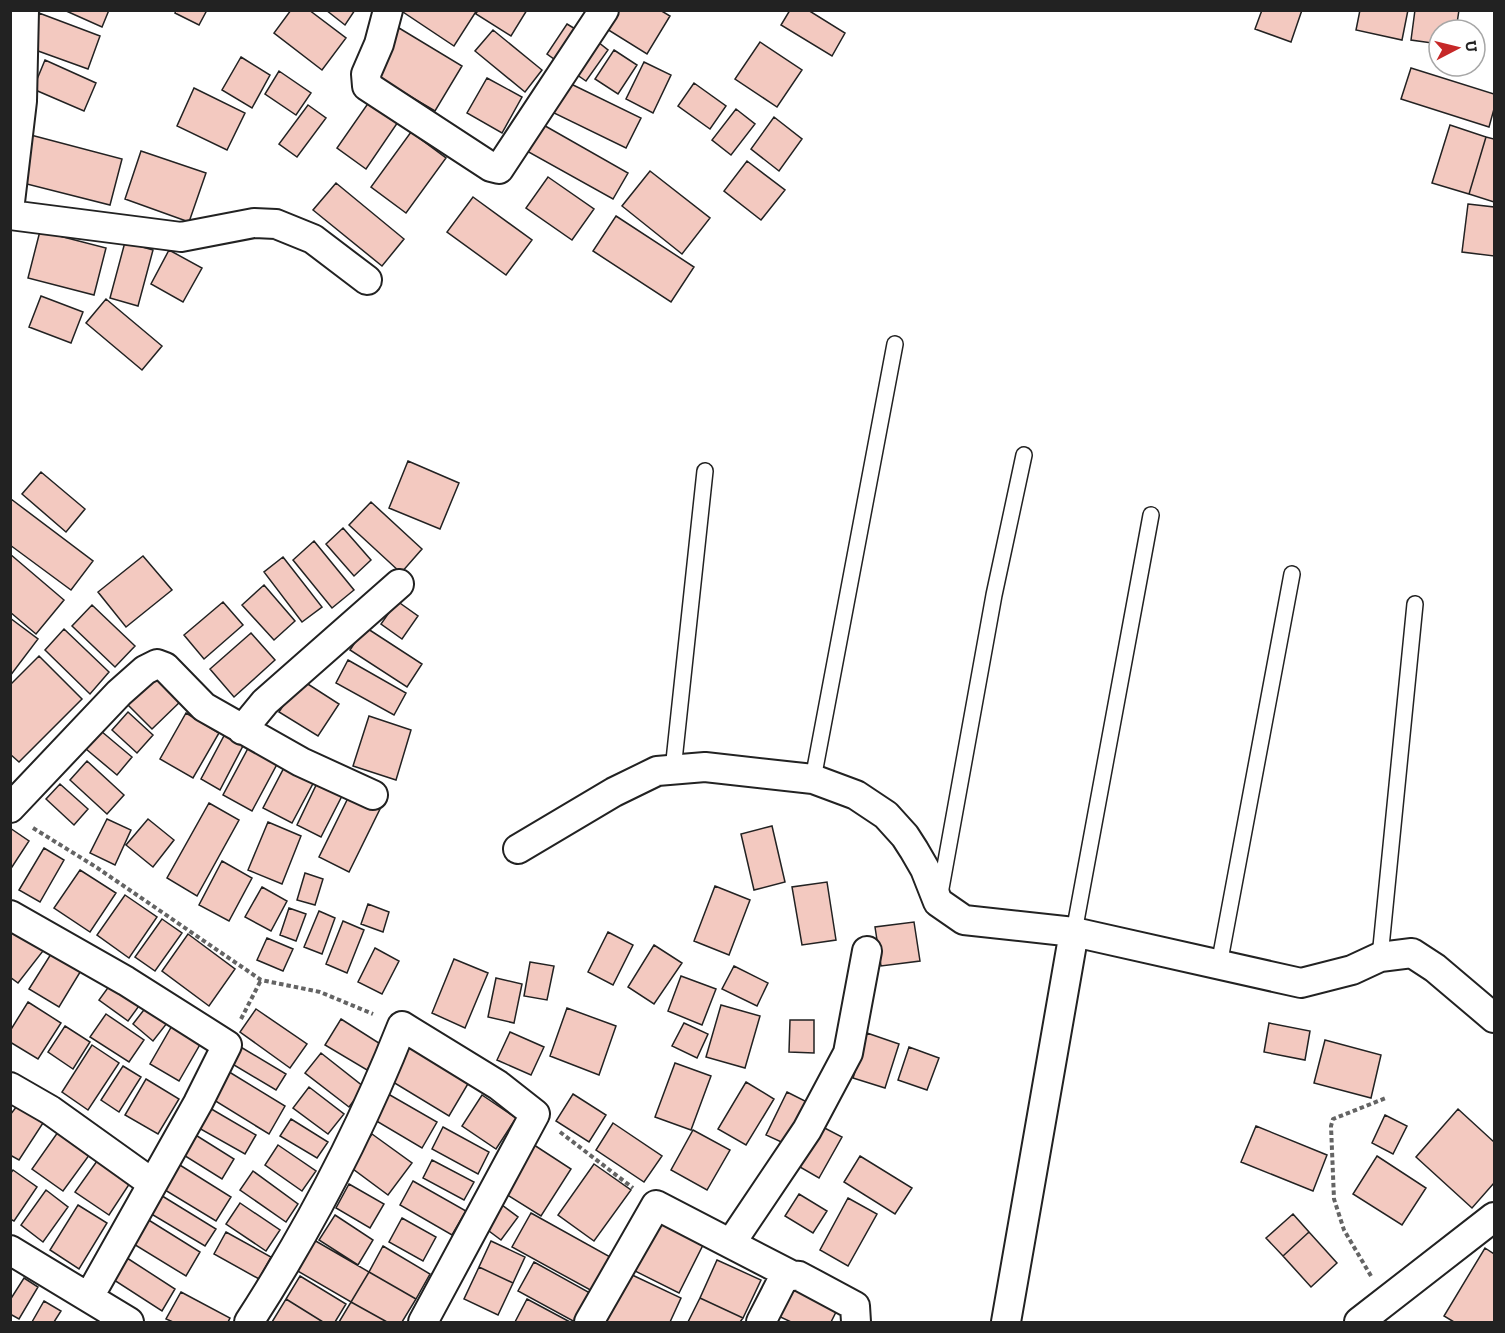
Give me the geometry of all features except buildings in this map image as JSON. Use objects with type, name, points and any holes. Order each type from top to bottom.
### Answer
[{"type":"street","points":[[10,202],[22,101],[24,10]]},
{"type":"street","points":[[388,10],[379,44],[366,74],[367,86],[481,161],[499,170],[603,10]]},
{"type":"street","points":[[10,215],[181,237],[254,223],[276,224],[313,239],[367,280]]},
{"type":"street","points":[[242,730],[265,702],[399,584]]},
{"type":"street","points":[[20,817],[119,693],[146,670],[157,664],[165,667],[204,707],[301,762],[373,795]]},
{"type":"street","points":[[518,849],[614,792],[657,771],[705,767],[813,779],[856,795],[886,815],[914,850],[925,869],[938,902],[964,920],[1074,932],[1301,983],[1352,970],[1380,957],[1412,953],[1436,969],[1494,1018]]},
{"type":"street","points":[[10,915],[126,981],[227,1045],[89,1297]]},
{"type":"street","points":[[1006,1323],[1074,932]]},
{"type":"street","points":[[731,1243],[807,1130],[848,1053],[867,951]]},
{"type":"street","points":[[249,1323],[282,1270],[332,1179],[375,1094],[402,1026],[498,1085],[535,1114],[427,1321]]},
{"type":"street","points":[[10,1087],[50,1110],[152,1184]]},
{"type":"street","points":[[589,1323],[656,1205],[855,1306],[856,1323]]},
{"type":"street","points":[[1359,1323],[1488,1231]]},
{"type":"street","points":[[10,1250],[129,1323]]},
{"type":"street","points":[[761,1323],[782,1281],[793,1275]]},
{"type":"lane","points":[[813,779],[895,344]]},
{"type":"lane","points":[[938,902],[994,595],[1024,455]]},
{"type":"lane","points":[[673,770],[705,471]]},
{"type":"lane","points":[[1074,932],[1151,515]]},
{"type":"lane","points":[[1219,964],[1292,574]]},
{"type":"lane","points":[[1380,957],[1415,604]]},
{"type":"path","points":[[20,817],[261,980],[320,992],[402,1026]]},
{"type":"path","points":[[227,1045],[261,980]]},
{"type":"path","points":[[1386,1098],[1334,1119],[1330,1126],[1334,1199],[1344,1230],[1387,1302]]},
{"type":"path","points":[[535,1114],[656,1205]]}]
